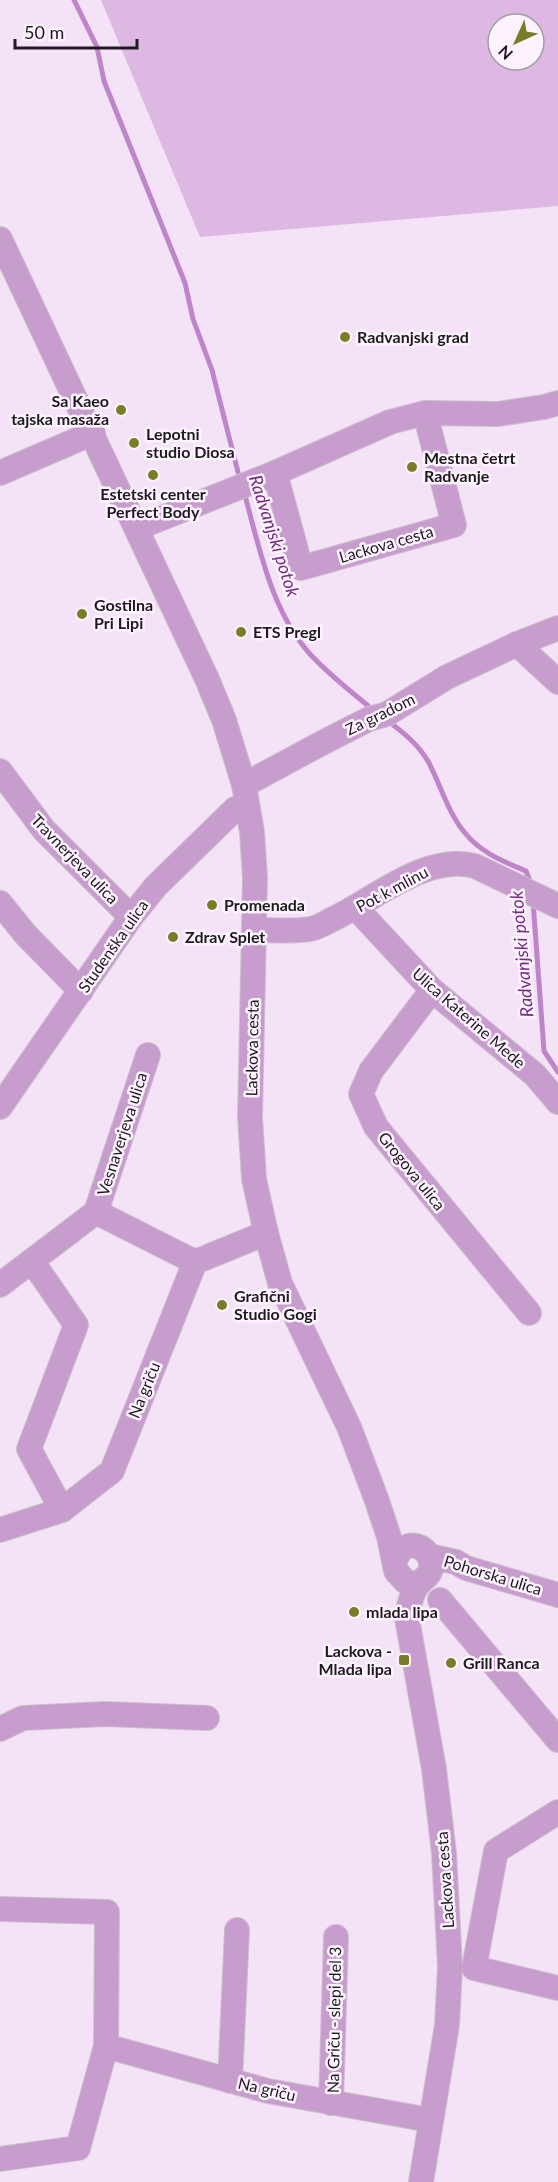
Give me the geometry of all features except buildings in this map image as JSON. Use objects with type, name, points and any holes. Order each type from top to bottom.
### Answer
[{"type":"street","name":"Lackova cesta","points":[[0,239],[137,528],[224,720],[245,795],[255,878],[250,1118],[254,1179],[266,1233],[280,1283],[349,1427],[395,1515],[415,1567],[400,1596],[406,1613],[434,1769],[444,1853],[450,1967],[447,2025],[421,2182]]},
{"type":"street","points":[[137,528],[275,473],[390,422],[425,413],[498,414],[558,403]]},
{"type":"street","name":"Lackova cesta","points":[[275,473],[301,568],[454,525],[425,413]]},
{"type":"street","points":[[0,473],[93,434]]},
{"type":"street","name":"Za gradom","points":[[245,795],[447,677],[517,644],[558,628]]},
{"type":"street","points":[[517,644],[558,682]]},
{"type":"street","name":"Travnerjeva ulica","points":[[0,771],[44,830],[131,917]]},
{"type":"street","name":"Studenška ulica","points":[[0,1107],[131,917],[156,886],[235,809],[245,795]]},
{"type":"street","name":"Pot k mlinu","points":[[255,930],[311,929],[356,908],[396,884],[449,863],[475,866],[540,898]]},
{"type":"street","points":[[0,903],[26,935],[81,991]]},
{"type":"street","name":"Ulica Katerine Mede","points":[[356,908],[432,990],[535,1076],[558,1102]]},
{"type":"street","name":"Grogova ulica","points":[[432,990],[370,1071],[361,1094],[376,1127],[529,1313]]},
{"type":"street","name":"Vesnaverjeva ulica","points":[[0,1286],[96,1212],[147,1055]]},
{"type":"street","name":"Vesnaverjeva ulica","points":[[96,1212],[195,1262]]},
{"type":"street","points":[[195,1262],[266,1233]]},
{"type":"street","points":[[32,1261],[76,1324],[29,1449],[62,1510]]},
{"type":"street","name":"Na griču","points":[[0,1530],[62,1510],[112,1471],[195,1262]]},
{"type":"street","name":"Pohorska ulica","points":[[415,1567],[456,1562],[461,1566],[558,1595]]},
{"type":"street","points":[[440,1600],[558,1740]]},
{"type":"street","points":[[0,1729],[23,1718],[105,1714],[207,1718]]},
{"type":"street","points":[[558,1812],[496,1851],[474,1968],[558,1988]]},
{"type":"street","points":[[0,1909],[107,1912],[106,2046],[78,2148],[0,2159]]},
{"type":"street","points":[[230,2080],[237,1930]]},
{"type":"street","name":"Na Griču - slepi del 3","points":[[332,2103],[336,1937]]},
{"type":"street","name":"Na griču","points":[[106,2046],[268,2091],[430,2120]]},
{"type":"shaded area","points":[[101,0],[558,0],[558,206],[200,237]]},
{"type":"waterway","name":"Radvanjski potok","points":[[74,0],[97,47],[104,81],[185,283],[193,319],[212,370],[240,480]]},
{"type":"waterway","name":"Radvanjski potok","points":[[244,492],[261,556],[285,618],[317,662],[373,710]]},
{"type":"waterway","name":"Radvanjski potok","points":[[388,721],[421,751],[449,808],[471,840],[485,851],[526,871],[532,886]]},
{"type":"waterway","name":"Radvanjski potok","points":[[533,901],[544,1051],[558,1072]]},
{"type":"place","name":"Radvanjski grad","points":[[345,337]]},
{"type":"place","name":"Sa Kaeo tajska masaža","points":[[121,410]]},
{"type":"place","name":"Lepotni studio Diosa","points":[[134,443]]},
{"type":"place","name":"Mestna četrt Radvanje","points":[[412,467]]},
{"type":"place","name":"Estetski center Perfect Body","points":[[153,475]]},
{"type":"place","name":"Gostilna Pri Lipi","points":[[82,614]]},
{"type":"place","name":"ETS Pregl","points":[[241,632]]},
{"type":"place","name":"Promenada","points":[[212,905]]},
{"type":"place","name":"Zdrav Splet","points":[[173,937]]},
{"type":"place","name":"Grafični Studio Gogi","points":[[222,1305]]},
{"type":"place","name":"mlada lipa","points":[[354,1612]]},
{"type":"place","name":"Lackova - Mlada lipa","points":[[404,1660]]},
{"type":"place","name":"Grill Ranca","points":[[451,1663]]}]
